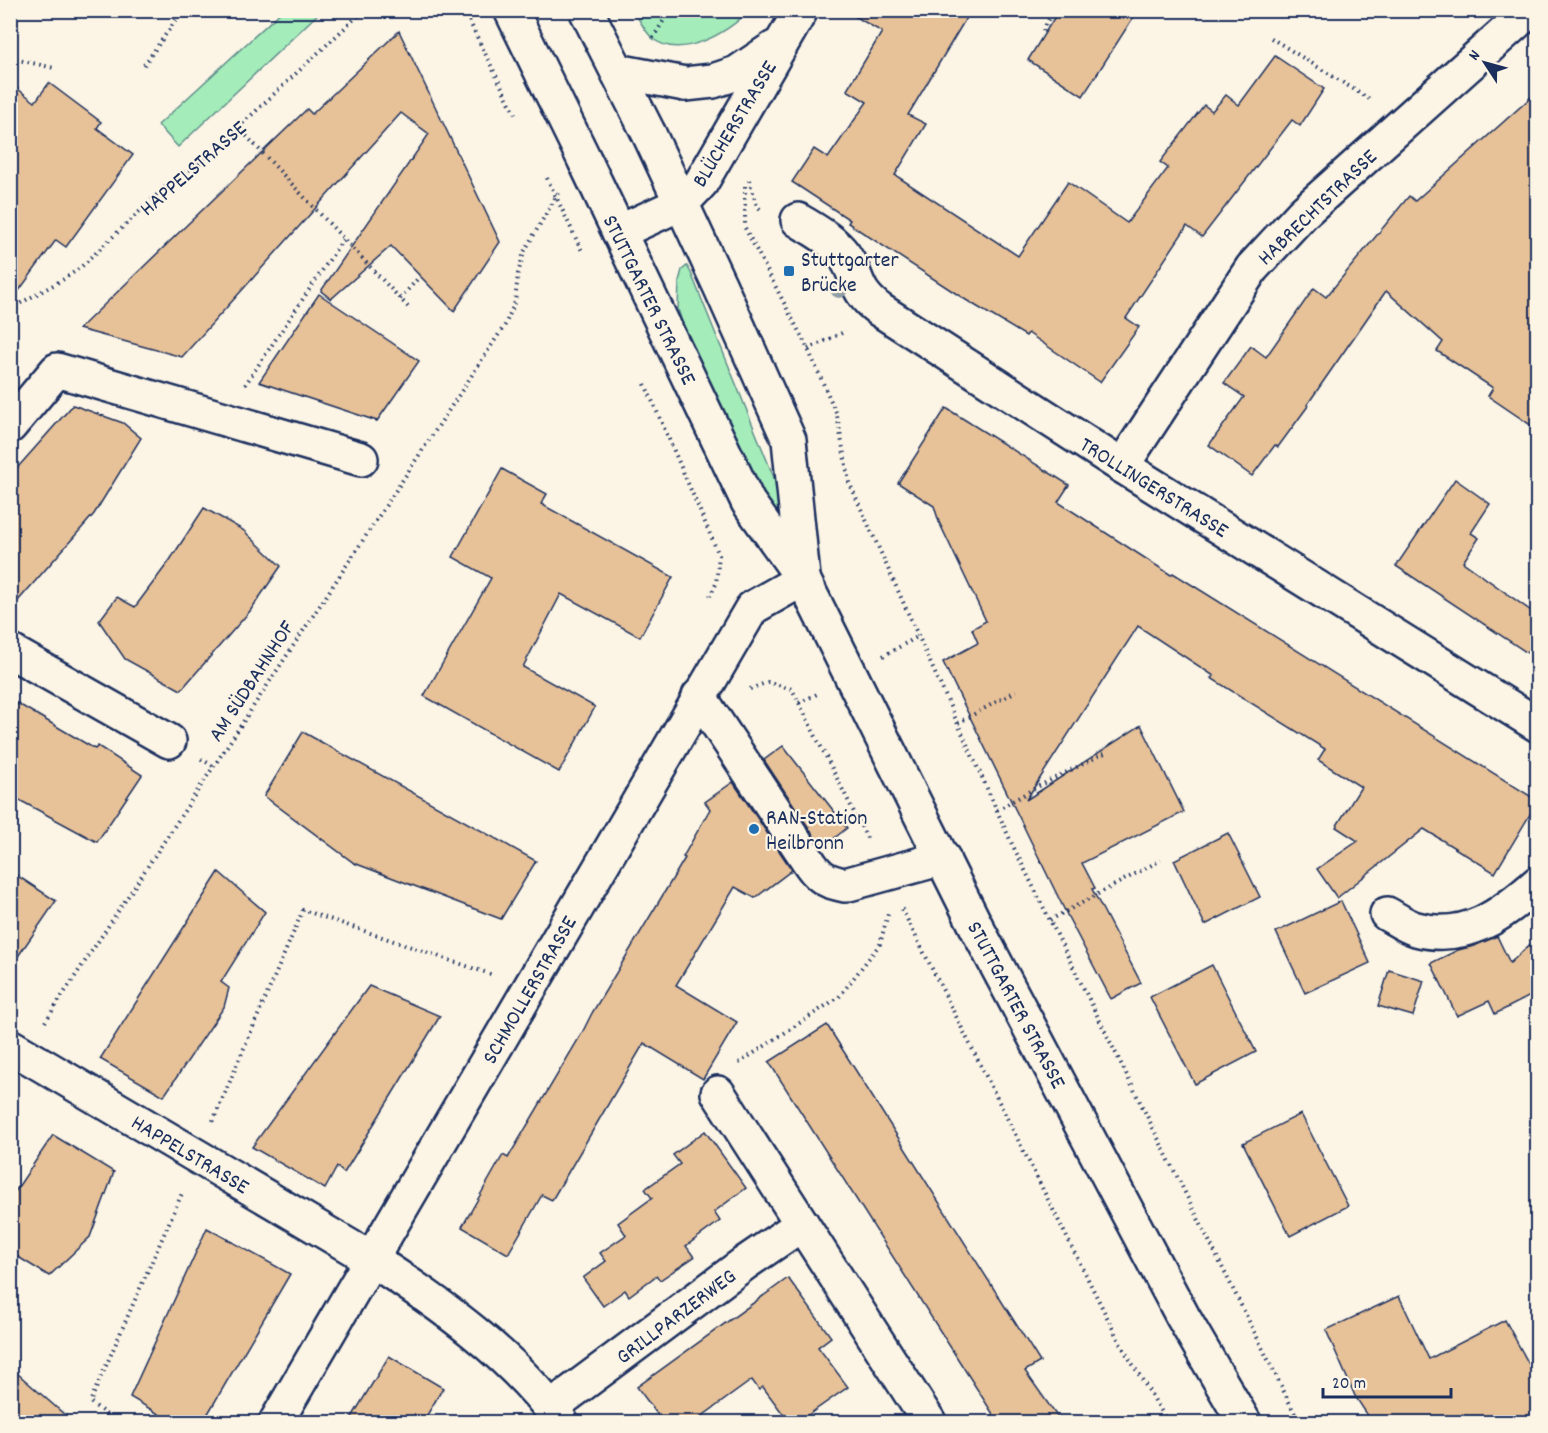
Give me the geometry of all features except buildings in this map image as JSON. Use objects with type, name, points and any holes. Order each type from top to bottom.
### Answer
[{"type":"street","name":"STUTTGARTER STRASSE","points":[[511,10],[748,502],[803,579],[978,930],[1183,1317],[1244,1422]]},
{"type":"street","name":"STUTTGARTER STRASSE","points":[[586,10],[682,203],[789,440],[803,579]]},
{"type":"street","name":"BLÜCHERSTRASSE","points":[[615,224],[682,203],[701,183],[801,10]]},
{"type":"street","name":"HABRECHTSTRASSE","points":[[1122,466],[1252,268],[1303,213],[1530,10]]},
{"type":"street","name":"BLÜCHERSTRASSE","points":[[617,71],[685,84],[713,81],[737,73],[781,44]]},
{"type":"street","name":"TROLLINGERSTRASSE","points":[[798,220],[830,241],[844,255],[862,293],[880,310],[1122,466],[1538,725]]},
{"type":"street","points":[[10,426],[57,370],[361,459]]},
{"type":"street","name":"SCHMOLLERSTRASSE","points":[[276,1422],[752,608],[803,579]]},
{"type":"street","points":[[10,651],[169,741]]},
{"type":"street","points":[[699,696],[784,826],[819,875],[828,882],[845,885],[890,884],[943,858]]},
{"type":"street","points":[[1387,914],[1414,929],[1445,934],[1480,925],[1512,906],[1538,883]]},
{"type":"street","name":"HAPPELSTRASSE","points":[[17,1050],[371,1259],[426,1295],[476,1335],[515,1371],[556,1415]]},
{"type":"street","points":[[718,1093],[929,1422]]},
{"type":"street","name":"GRILLPARZERWEG","points":[[556,1415],[746,1263],[802,1224]]},
{"type":"path","points":[[144,64],[183,10]]},
{"type":"path","name":"HAPPELSTRASSE","points":[[10,309],[80,268],[178,175],[197,166],[364,10]]},
{"type":"path","points":[[464,10],[480,43]]},
{"type":"path","points":[[1043,31],[1053,10]]},
{"type":"path","points":[[1271,38],[1405,121]]},
{"type":"path","points":[[10,58],[54,68]]},
{"type":"path","points":[[238,127],[409,308]]},
{"type":"path","points":[[798,220],[786,227],[769,218],[757,206],[745,175],[746,228],[808,349],[837,415],[849,482],[997,810],[1299,1422]]},
{"type":"path","points":[[264,357],[344,238]]},
{"type":"path","points":[[400,298],[420,276]]},
{"type":"path","name":"AM SÜDBAHNHOF","points":[[17,1050],[505,325]]},
{"type":"path","points":[[808,349],[838,336]]},
{"type":"path","points":[[642,376],[719,555],[716,584],[706,604]]},
{"type":"path","points":[[719,662],[743,692],[768,681],[792,689],[1120,1345],[1167,1422]]},
{"type":"path","points":[[958,723],[1016,691]]},
{"type":"path","points":[[997,810],[1107,752]]},
{"type":"path","points":[[1050,920],[1161,860]]},
{"type":"path","points":[[740,1127],[738,1063],[839,997],[880,944],[890,884]]},
{"type":"path","points":[[216,1116],[303,910],[529,987]]},
{"type":"path","points":[[116,1422],[90,1402],[198,1157]]},
{"type":"green space","points":[[283,10],[321,11],[178,147],[158,125]]},
{"type":"green space","points":[[634,11],[748,11],[729,28],[716,35],[703,41],[676,47],[652,38]]},
{"type":"green space","points":[[687,266],[779,490],[781,524],[774,529],[688,342],[678,309],[679,281],[682,270]]},
{"type":"place","name":"Stuttgarter Brücke","points":[[789,271]]},
{"type":"place","name":"RAN-Station Heilbronn","points":[[754,829]]}]
